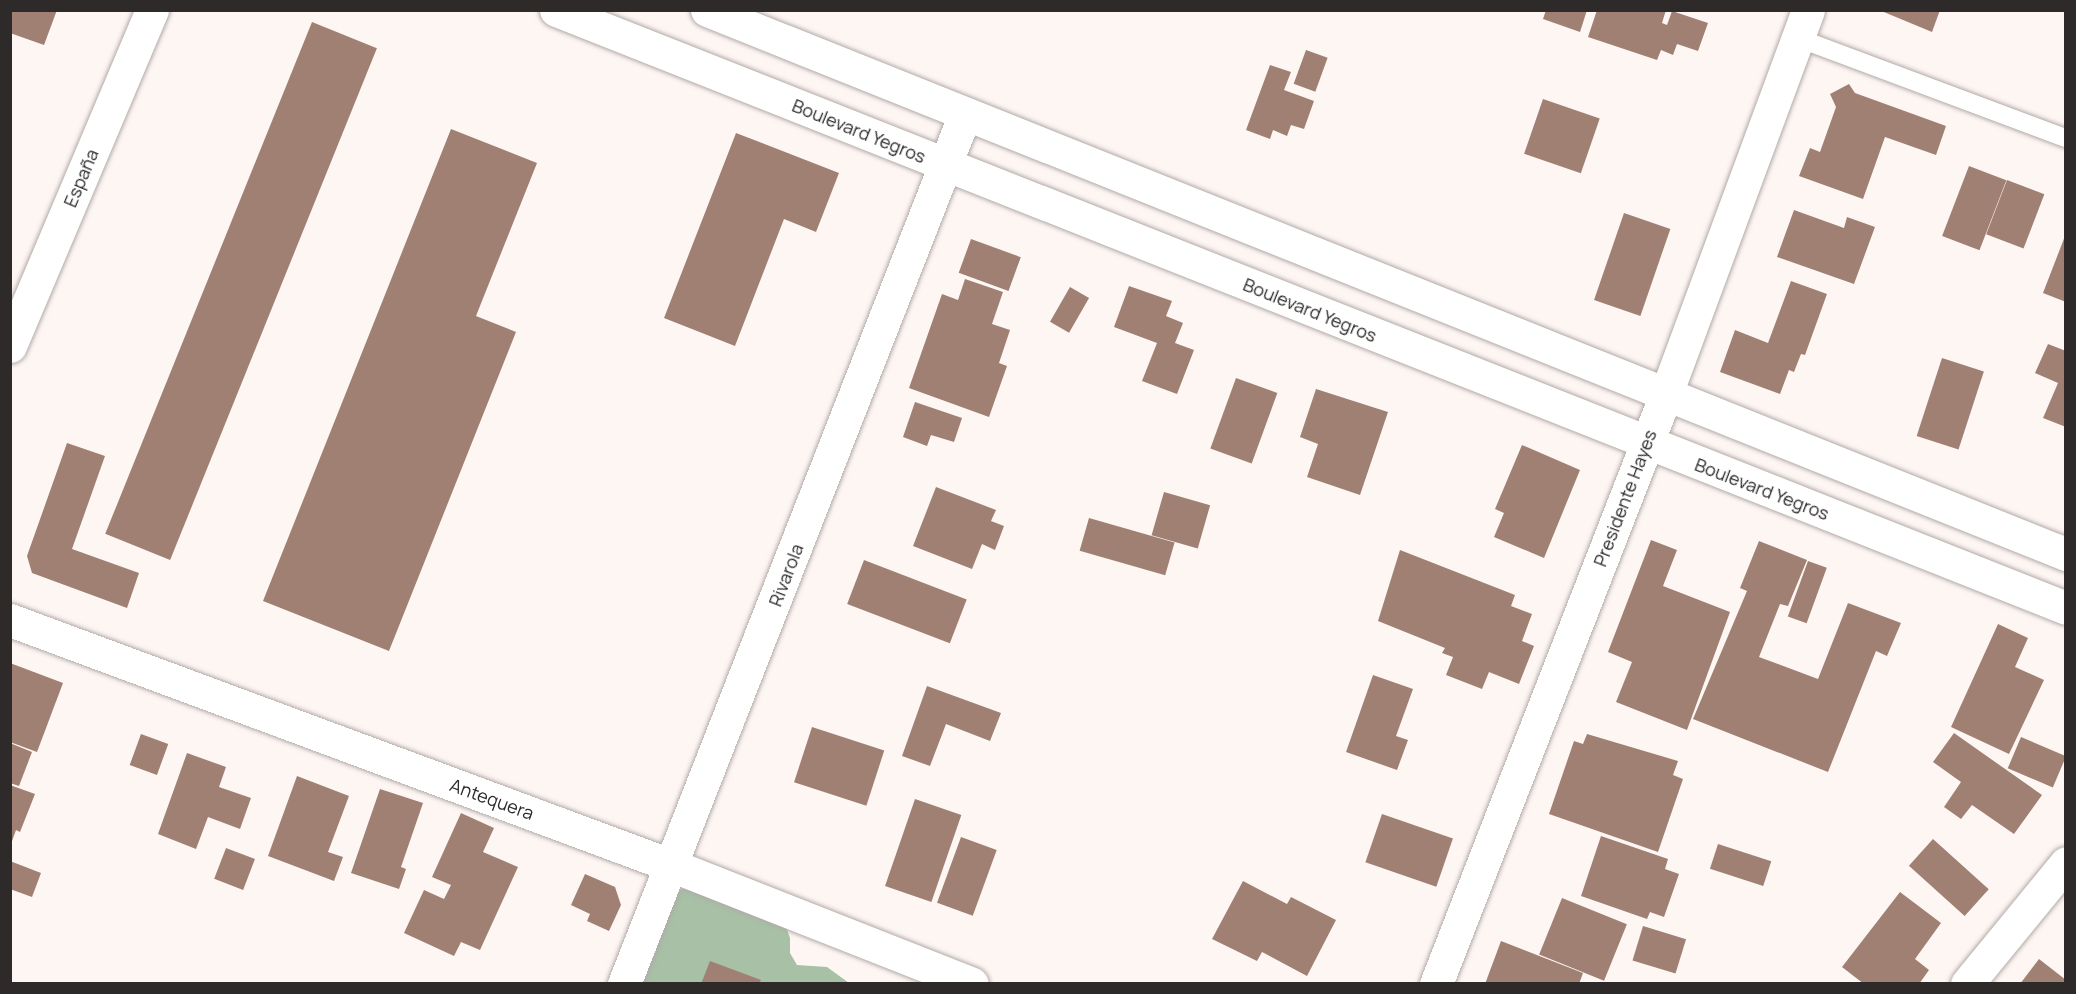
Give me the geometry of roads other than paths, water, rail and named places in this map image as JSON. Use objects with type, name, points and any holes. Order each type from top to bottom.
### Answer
[{"type":"street","name":"España","points":[[10,346],[152,10]]},
{"type":"street","name":"Boulevard Yegros","points":[[556,10],[1646,444],[2066,608]]},
{"type":"street","points":[[707,10],[2066,554]]},
{"type":"street","name":"Presidente Hayes","points":[[1436,984],[1666,394],[1803,24]]},
{"type":"street","name":"Rivarola","points":[[624,984],[673,866],[965,114]]},
{"type":"street","name":"Antequera","points":[[10,620],[673,866],[972,984]]},
{"type":"street","points":[[1967,984],[2066,863]]},
{"type":"lane","points":[[1803,24],[2066,138]]}]
